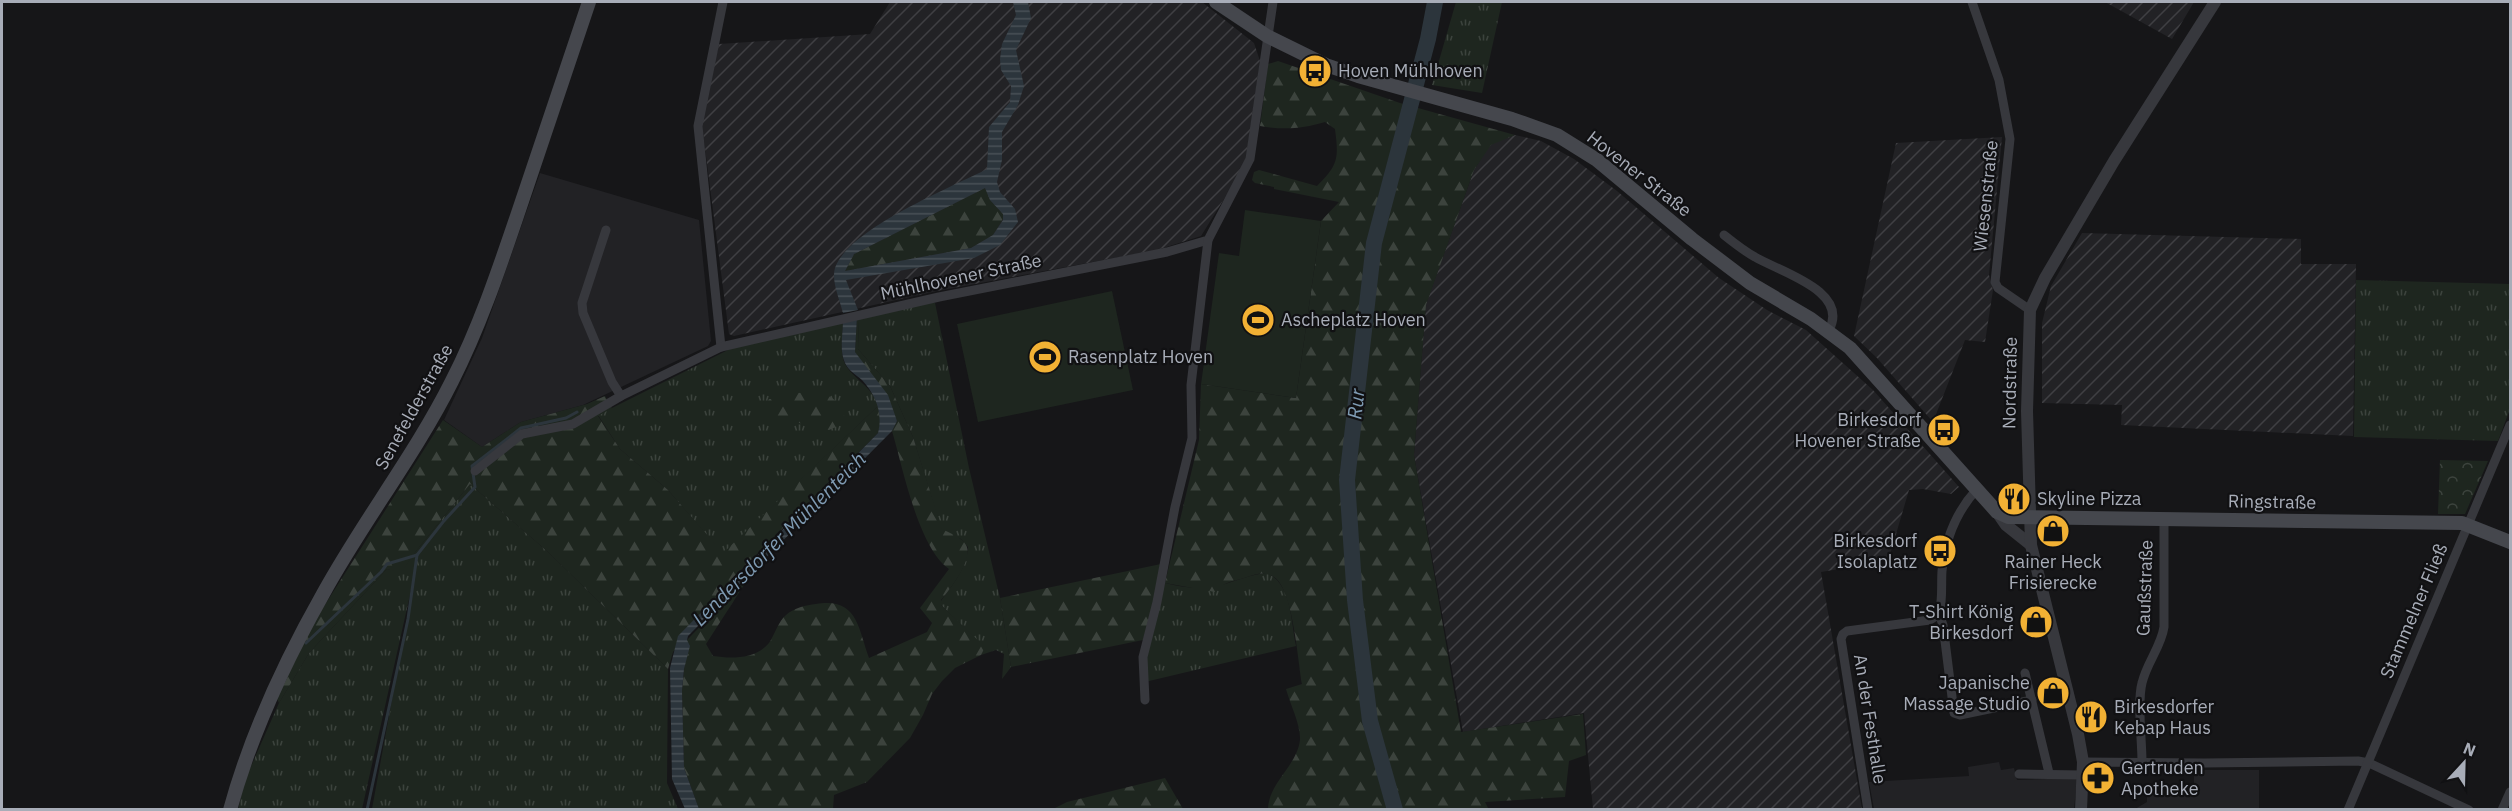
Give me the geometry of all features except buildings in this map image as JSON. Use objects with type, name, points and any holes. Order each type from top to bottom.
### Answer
[{"type":"main road","name":"Senefelderstraße","points":[[230,810],[241,769],[267,701],[323,593],[429,424],[453,381],[474,334],[493,287],[589,2]]},
{"type":"main road","name":"Hovener Straße","points":[[1216,2],[1267,36],[1326,65],[1482,110],[1557,135],[1597,160],[1750,284],[1828,330],[1869,366],[1998,512]]},
{"type":"main road","points":[[1998,512],[2015,519],[2030,519]]},
{"type":"main road","name":"Ringstraße","points":[[2030,519],[2164,519],[2469,525],[2511,542]]},
{"type":"street","points":[[721,347],[698,126],[723,2]]},
{"type":"street","points":[[1146,700],[1143,657],[1192,438],[1191,385],[1208,240],[1250,159],[1273,2]]},
{"type":"street","name":"Wiesenstraße","points":[[1972,2],[1999,80],[2009,131],[1995,282],[1998,288],[2030,310]]},
{"type":"street","name":"Nordstraße","points":[[2081,810],[2083,762],[2072,704],[2031,545],[2027,419],[2027,351],[2030,310],[2045,278],[2114,160],[2215,2]]},
{"type":"street","points":[[606,230],[582,303],[583,313],[612,382],[621,396]]},
{"type":"street","points":[[1724,236],[1755,257],[1814,286],[1833,310],[1834,321],[1828,330]]},
{"type":"street","name":"Mühlhovener Straße","points":[[475,471],[522,434],[573,424],[621,396],[721,347],[939,297],[1167,252],[1208,240]]},
{"type":"street","name":"Stammelner Fließ","points":[[2348,810],[2511,425]]},
{"type":"street","points":[[1977,489],[1962,506],[1952,526],[1942,569],[1939,614],[1943,625],[1954,713],[1960,715],[2032,700]]},
{"type":"street","points":[[1998,512],[2006,525],[2031,545]]},
{"type":"street","name":"Gaußstraße","points":[[2142,762],[2141,686],[2146,666],[2162,642],[2164,627],[2164,519]]},
{"type":"street","name":"An der Festhalle","points":[[1868,810],[1842,634],[1930,620],[1939,614]]},
{"type":"street","points":[[2025,673],[2049,773]]},
{"type":"street","points":[[2083,762],[2358,760],[2469,810]]},
{"type":"street","points":[[2019,774],[2083,775]]},
{"type":"street","points":[[2502,810],[2511,792]]},
{"type":"shaded area","points":[[890,2],[1202,2],[1254,43],[1260,61],[1246,158],[1234,183],[1201,236],[1157,250],[937,291],[734,336],[729,334],[702,125],[702,114],[719,44],[870,34]]},
{"type":"shaded area","points":[[2105,2],[2194,2],[2172,39]]},
{"type":"shaded area","points":[[1515,135],[1541,141],[1574,159],[1617,191],[1719,278],[1767,310],[1806,330],[1873,390],[1959,487],[1951,494],[1923,489],[1909,490],[1889,558],[1881,562],[1821,572],[1862,809],[1593,809],[1584,713],[1463,732],[1414,455],[1426,304],[1474,170],[1491,143]]},
{"type":"shaded area","points":[[2002,137],[1989,275],[1993,290],[1985,342],[1965,340],[1933,422],[1877,358],[1854,336],[1896,143]]},
{"type":"shaded area","points":[[540,173],[699,220],[711,341],[708,346],[583,405],[521,422],[482,447],[444,420],[482,338]]},
{"type":"shaded area","points":[[2082,233],[2301,239],[2301,264],[2356,264],[2353,436],[2121,425],[2122,405],[2042,403],[2042,323],[2051,286]]},
{"type":"shaded area","points":[[1999,762],[2001,770],[2014,768],[2017,780],[2077,778],[2074,810],[1874,809],[1869,782],[1969,776],[1968,767]]},
{"type":"shaded area","points":[[2194,770],[2259,770],[2259,809],[2135,809],[2147,802],[2147,792],[2194,792]]},
{"type":"green space","points":[[1456,2],[1502,2],[1482,93],[1432,85]]},
{"type":"green space","points":[[1278,61],[1400,103],[1515,135],[1491,145],[1474,170],[1426,305],[1414,455],[1461,732],[1583,714],[1586,755],[1569,761],[1565,797],[1485,802],[1489,810],[1268,809],[1273,790],[1294,758],[1300,740],[1297,721],[1286,689],[1302,684],[1294,626],[1286,596],[1274,577],[1264,574],[1229,582],[1215,592],[1165,583],[1199,440],[1201,384],[1296,398],[1321,221],[1339,202],[1274,189],[1274,187],[1255,183],[1252,180],[1254,172],[1259,170],[1317,186],[1333,167],[1337,155],[1335,129],[1325,122],[1292,128],[1260,126],[1268,64]]},
{"type":"green space","points":[[985,188],[990,200],[1003,214],[1003,219],[993,235],[971,248],[845,271],[854,254]]},
{"type":"green space","name":"Ascheplatz Hoven","points":[[1245,210],[1321,221],[1296,398],[1201,384],[1219,253],[1239,256]]},
{"type":"green space","points":[[2356,280],[2510,284],[2510,409],[2498,441],[2354,437]]},
{"type":"green space","name":"Rasenplatz Hoven","points":[[1112,291],[1133,390],[978,422],[957,324]]},
{"type":"green space","points":[[929,302],[935,303],[969,468],[1000,598],[1011,667],[1002,679],[1004,654],[996,650],[981,655],[984,647],[941,605],[941,601],[962,569],[968,547],[961,539],[942,531],[913,437],[890,386],[858,349],[859,319]]},
{"type":"green space","points":[[857,317],[859,319],[858,349],[890,386],[913,437],[942,529],[964,542],[968,551],[964,566],[941,600],[941,605],[985,647],[981,655],[955,668],[942,681],[932,694],[910,738],[867,782],[834,795],[833,809],[699,809],[684,768],[682,691],[687,640],[751,574],[706,644],[713,656],[743,657],[757,652],[769,643],[786,615],[812,604],[830,603],[848,610],[858,625],[869,658],[927,632],[932,623],[920,608],[949,569],[938,558],[929,543],[913,506],[892,431],[897,421],[855,352]]},
{"type":"green space","points":[[843,320],[842,348],[845,364],[872,394],[878,406],[723,554],[668,490],[620,449],[598,415],[730,349]]},
{"type":"green space","points":[[796,393],[821,393],[831,397],[842,409],[843,424],[829,430],[774,417],[767,409],[769,399],[784,399]]},
{"type":"green space","points":[[605,396],[612,408],[598,416],[620,449],[668,490],[723,553],[878,406],[881,421],[878,433],[733,578],[673,652],[668,669],[548,552],[470,484],[401,573],[387,569],[309,653],[279,703],[277,699],[312,625],[443,420],[482,447],[521,422],[587,404]]},
{"type":"green space","points":[[2440,460],[2488,461],[2465,514],[2438,514]]},
{"type":"green space","points":[[470,484],[548,552],[668,669],[667,783],[678,809],[372,809],[416,568],[362,809],[238,810],[245,780],[279,703],[309,653],[387,569],[401,572]]},
{"type":"green space","points":[[1161,564],[1143,640],[1011,667],[1000,598]]},
{"type":"green space","points":[[1267,573],[1275,578],[1286,595],[1296,646],[1146,680],[1146,654],[1165,583],[1207,588]]},
{"type":"green space","points":[[1165,778],[1183,809],[1053,809],[1067,802]]},
{"type":"water","points":[[1013,2],[1028,2],[1031,18],[1016,50],[1024,86],[1018,105],[1002,132],[1002,160],[997,182],[1000,192],[1015,209],[1018,222],[1000,245],[974,258],[846,280],[858,310],[843,313],[834,273],[844,253],[859,239],[902,211],[987,169],[989,127],[1010,102],[1011,86],[1001,70],[1000,59],[1002,44],[1016,15]],"holes":[[[985,188],[990,200],[1003,214],[1003,220],[993,235],[971,248],[845,271],[854,254]]]},
{"type":"water","name":"Lendersdorfer Mühlenteich","points":[[857,317],[855,352],[888,395],[897,421],[892,431],[688,636],[690,646],[684,669],[682,691],[684,768],[699,809],[685,809],[672,779],[670,668],[678,636],[878,433],[880,418],[875,398],[862,380],[846,366],[842,353],[843,320]]},
{"type":"waterway","name":"Rur","points":[[1395,810],[1370,721],[1355,600],[1347,480],[1374,243],[1428,39],[1435,2]]},
{"type":"waterway","points":[[306,643],[387,564],[417,555],[475,487],[472,466],[521,428],[566,418],[577,412]]},
{"type":"waterway","points":[[367,810],[408,619],[417,555]]},
{"type":"place","name":"Hoven Mühlhoven","points":[[1315,71]]},
{"type":"place","name":"Ascheplatz Hoven","points":[[1258,320]]},
{"type":"place","name":"Rasenplatz Hoven","points":[[1045,357]]},
{"type":"place","name":"Birkesdorf Hovener Straße","points":[[1944,430]]},
{"type":"place","name":"Skyline Pizza","points":[[2014,499]]},
{"type":"place","name":"Rainer Heck Frisierecke","points":[[2053,531]]},
{"type":"place","name":"Birkesdorf Isolaplatz","points":[[1940,551]]},
{"type":"place","name":"T-Shirt König Birkesdorf","points":[[2036,622]]},
{"type":"place","name":"Japanische Massage Studio","points":[[2053,693]]},
{"type":"place","name":"Birkesdorfer Kebap Haus","points":[[2091,717]]},
{"type":"place","name":"Gertruden Apotheke","points":[[2098,778]]}]
